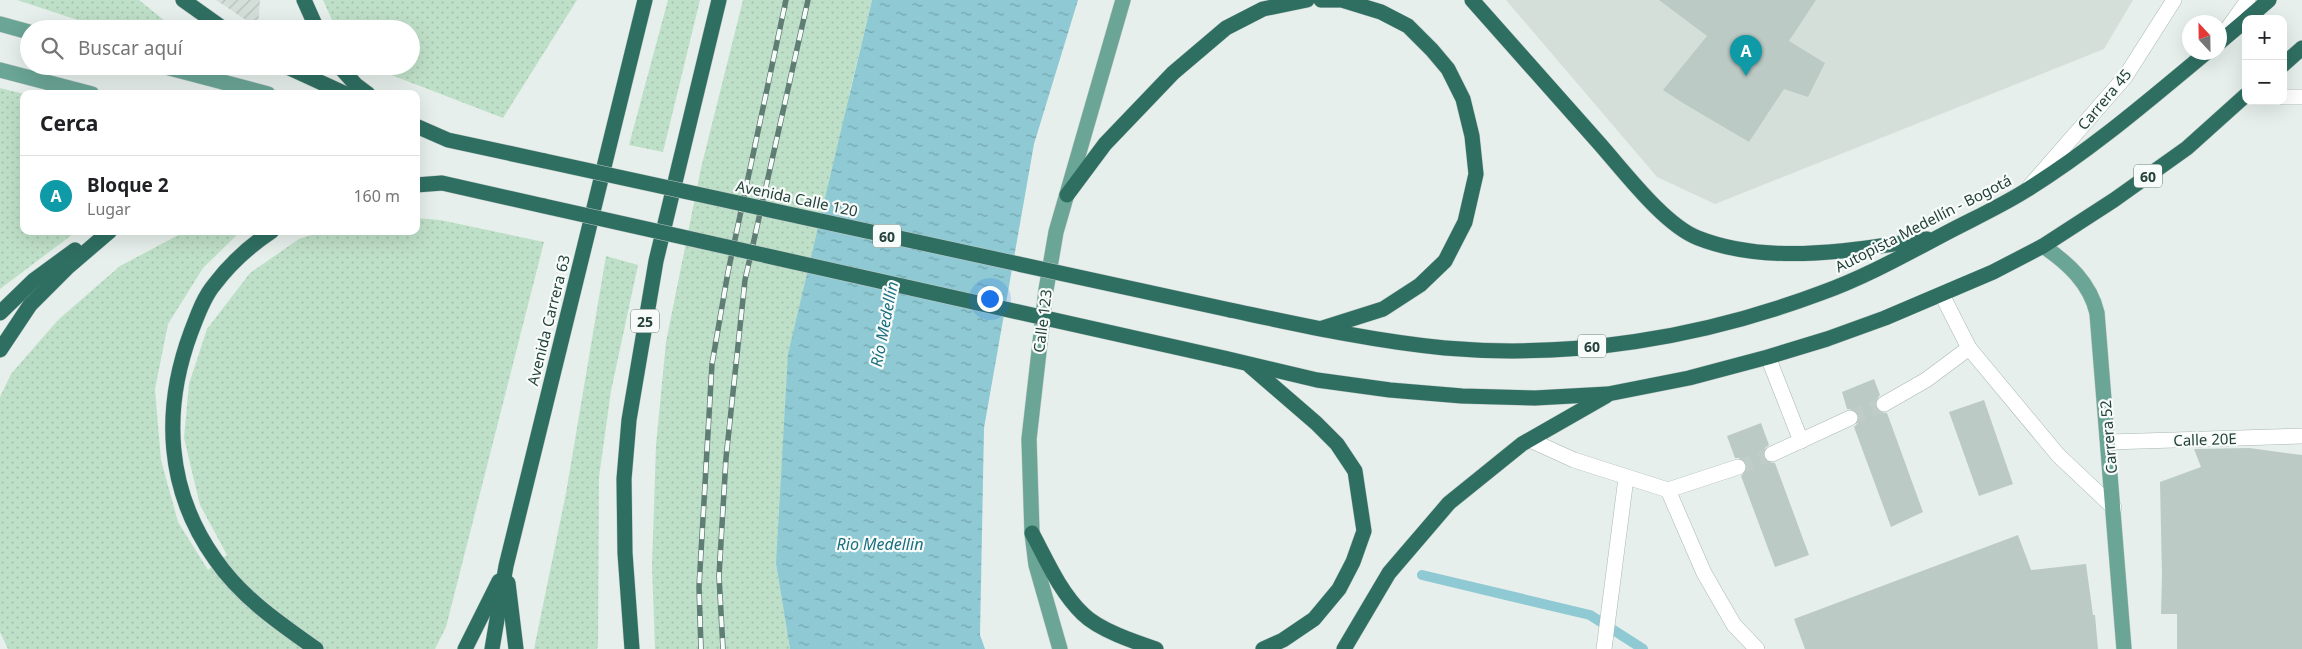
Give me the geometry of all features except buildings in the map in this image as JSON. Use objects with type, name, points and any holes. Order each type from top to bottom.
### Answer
[{"type":"highway","points":[[184,0],[212,20]]},
{"type":"highway","points":[[304,0],[313,20]]},
{"type":"highway","name":"25","points":[[632,649],[624,553],[624,479],[629,420],[639,352],[656,261],[719,0]]},
{"type":"highway","points":[[1067,195],[1106,144],[1173,73],[1226,28],[1262,9],[1307,0]]},
{"type":"highway","points":[[1320,329],[1383,309],[1420,285],[1445,261],[1465,222],[1476,174],[1472,136],[1463,99],[1448,70],[1432,50],[1408,26],[1381,12],[1342,0],[1321,0]]},
{"type":"highway","points":[[1472,0],[1643,194],[1677,226],[1697,238],[1732,249],[1769,254],[1865,249],[1938,237]]},
{"type":"highway","points":[[2251,15],[2269,0]]},
{"type":"highway","name":"Avenida Carrera 63","points":[[492,649],[506,566],[640,3]]},
{"type":"highway","points":[[2227,35],[2242,22]]},
{"type":"highway","points":[[2287,62],[2302,48]]},
{"type":"highway","name":"Autopista Medellín - Bogotá","points":[[1230,310],[1391,342],[1446,348],[1510,351],[1574,348],[1637,342],[1700,330],[1762,314],[1814,296],[1882,267],[2025,192],[2112,132],[2198,60]]},
{"type":"highway","points":[[305,75],[337,90]]},
{"type":"highway","points":[[347,75],[363,90]]},
{"type":"highway","name":"60","points":[[442,184],[1317,380],[1390,390],[1462,396],[1535,398],[1608,394],[1689,378],[1827,339],[1942,295],[2043,246],[2114,200],[2187,148],[2242,99]]},
{"type":"highway","points":[[420,126],[448,140]]},
{"type":"highway","name":"Avenida Calle 120","points":[[448,140],[1230,310]]},
{"type":"highway","points":[[420,179],[442,184]]},
{"type":"highway","points":[[420,185],[442,184]]},
{"type":"highway","points":[[0,313],[34,280],[70,253],[102,235]]},
{"type":"highway","points":[[0,350],[30,305],[68,267],[104,235]]},
{"type":"highway","points":[[267,235],[240,257],[213,286],[198,315],[184,352],[173,397],[171,429],[174,458],[183,492],[198,530],[214,558],[240,591],[316,649]]},
{"type":"highway","points":[[1247,364],[1337,444],[1355,471],[1364,531],[1354,562],[1339,589],[1314,619],[1283,640],[1263,649]]},
{"type":"highway","points":[[1344,649],[1390,574],[1449,503],[1503,458],[1608,394]]},
{"type":"highway","points":[[1032,533],[1066,594],[1084,616],[1126,639],[1156,649]]},
{"type":"highway","points":[[466,649],[506,566]]},
{"type":"highway","points":[[506,566],[516,649]]},
{"type":"highway","points":[[621,649],[629,613]]},
{"type":"main road","name":"Calle 123","points":[[1060,649],[1036,565],[1032,533],[1029,439],[1046,290],[1056,232],[1123,0]]},
{"type":"main road","points":[[0,24],[20,30]]},
{"type":"main road","points":[[0,70],[77,90]]},
{"type":"main road","points":[[196,75],[253,90]]},
{"type":"main road","name":"Avenida Calle 120","points":[[420,133],[448,140]]},
{"type":"main road","name":"Carrera 52","points":[[2043,246],[2062,260],[2080,278],[2094,302],[2109,442],[2124,649]]},
{"type":"street","name":"Carrera 45","points":[[2025,192],[2125,77],[2174,0]]},
{"type":"street","points":[[2227,31],[2248,0]]},
{"type":"street","points":[[2287,64],[2302,59]]},
{"type":"street","points":[[2287,97],[2302,97]]},
{"type":"street","points":[[1942,295],[1969,348],[2058,455],[2114,508]]},
{"type":"street","points":[[1884,404],[1926,380],[1969,348]]},
{"type":"street","points":[[1768,357],[1801,441]]},
{"type":"street","points":[[1772,454],[1850,418]]},
{"type":"street","name":"Calle 20E","points":[[2109,442],[2302,436]]},
{"type":"street","points":[[1530,440],[1574,460],[1668,490],[1738,467]]},
{"type":"street","points":[[1605,649],[1626,478]]},
{"type":"street","points":[[1668,490],[1704,573],[1734,625],[1757,649]]},
{"type":"shaded area","points":[[216,0],[260,0],[259,20],[246,20]]},
{"type":"shaded area","points":[[1506,0],[2133,0],[2104,49],[1715,204],[1657,177]]},
{"type":"green space","points":[[17,0],[139,0],[164,20],[78,20]]},
{"type":"green space","points":[[323,0],[577,0],[503,118],[391,75],[420,75],[420,20],[332,20]]},
{"type":"green space","points":[[668,0],[700,0],[663,152],[629,145]]},
{"type":"green space","points":[[743,0],[872,0],[850,91],[776,564],[790,649],[655,649],[652,566],[656,445],[666,342],[701,168]]},
{"type":"green space","points":[[0,88],[20,93],[20,235],[72,235],[0,289]]},
{"type":"green space","points":[[420,218],[440,220],[544,242],[446,627],[435,649],[8,649],[0,632],[0,397],[11,374],[58,320],[120,266],[178,235],[237,235],[203,268],[168,324],[155,389],[161,460],[178,522],[208,570],[227,555],[200,505],[184,438],[189,384],[207,329],[250,273],[299,239],[311,235],[420,235]]},
{"type":"green space","points":[[606,256],[638,265],[611,391],[599,477],[598,645],[597,649],[534,649],[566,493]]},
{"type":"water","name":"Rio Medellin","points":[[872,0],[1078,0],[1034,144],[984,428],[980,635],[985,649],[790,649],[776,564],[788,354]]},
{"type":"waterway","points":[[1422,575],[1590,615],[1643,649]]},
{"type":"tunnel","points":[[1850,418],[1884,404]]},
{"type":"tunnel","points":[[1738,467],[1772,454]]},
{"type":"railway","points":[[701,649],[699,587],[712,364],[728,272],[786,0]]},
{"type":"railway","points":[[723,649],[719,576],[726,458],[745,280],[808,0]]},
{"type":"place","name":"Bloque 2","points":[[1746,76]]},
{"type":"water label","name":"Río Medellín","points":[[884,324]]}]
